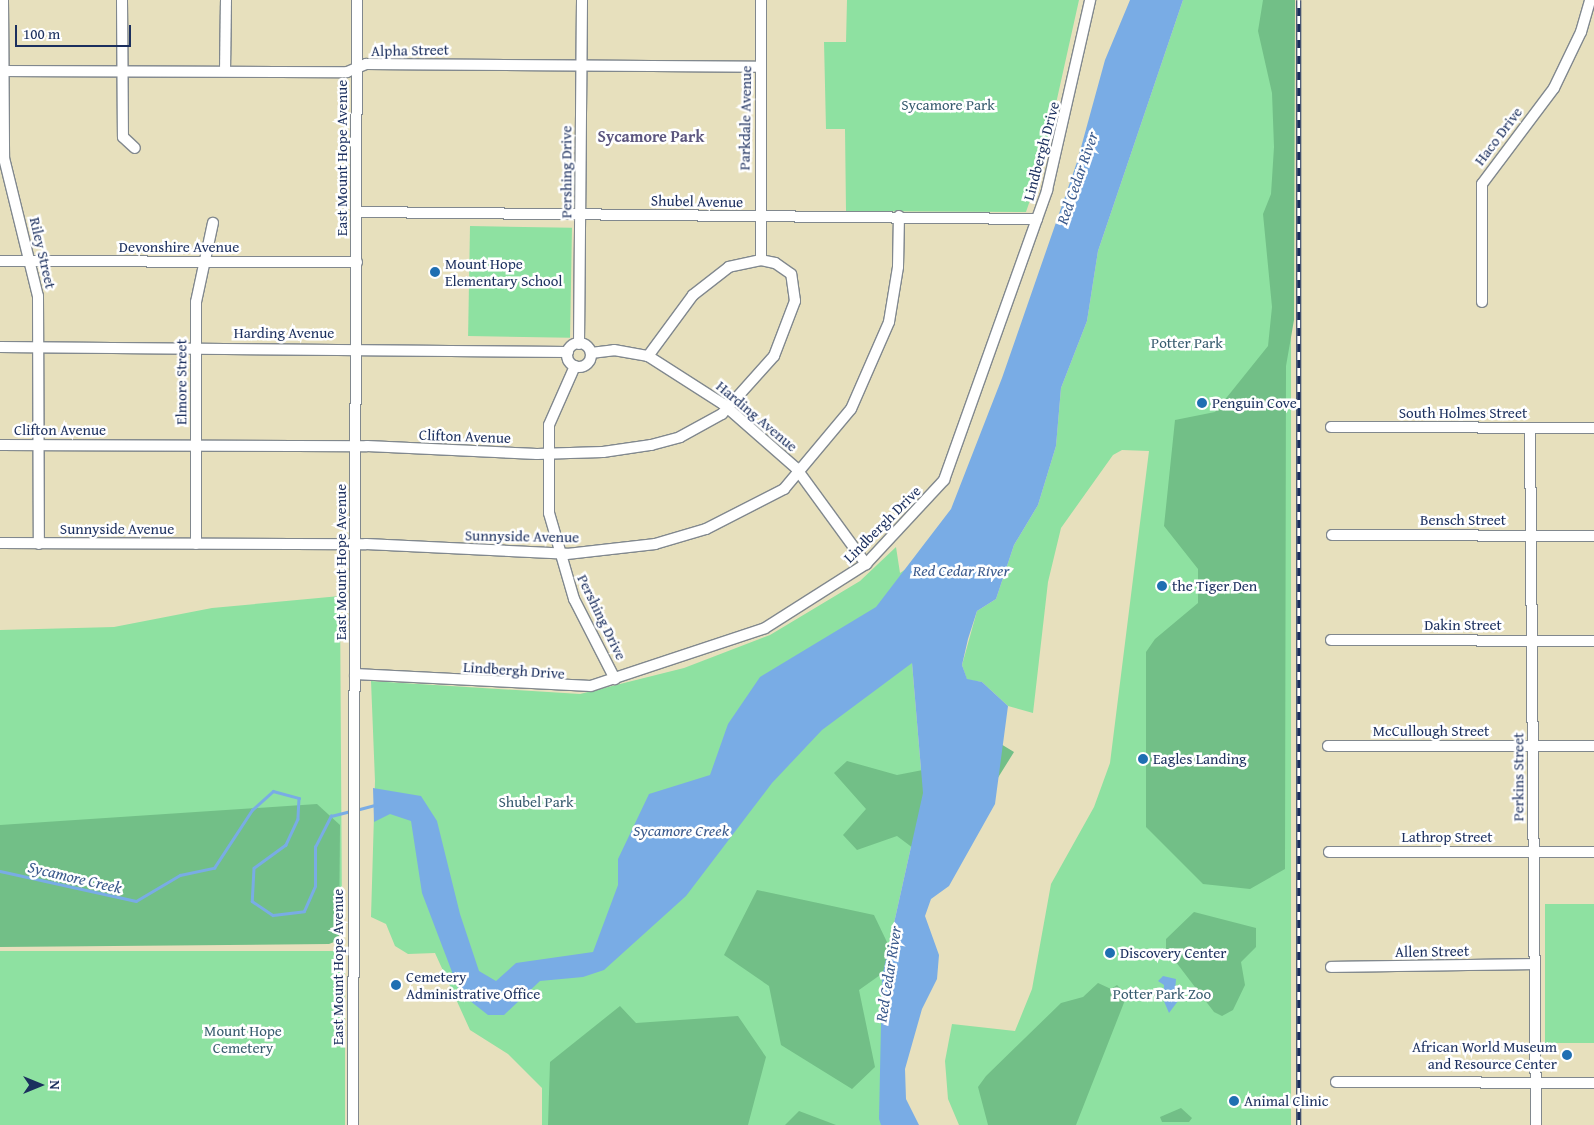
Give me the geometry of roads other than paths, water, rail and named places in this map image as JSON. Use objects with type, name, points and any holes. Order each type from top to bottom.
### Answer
[{"type":"street","name":"Riley Street","points":[[3,0],[4,158],[38,296],[39,544]]},
{"type":"street","points":[[122,0],[123,137],[135,148]]},
{"type":"street","points":[[225,72],[226,0]]},
{"type":"street","name":"East Mount Hope Avenue","points":[[353,1125],[357,0]]},
{"type":"street","name":"Pershing Drive","points":[[579,344],[582,0]]},
{"type":"street","name":"Parkdale Avenue","points":[[761,0],[759,216],[761,260]]},
{"type":"street","name":"Lindbergh Drive","points":[[355,674],[574,689],[615,679],[765,628],[866,564],[944,480],[1037,219],[1058,152],[1090,0]]},
{"type":"street","name":"Haco Drive","points":[[1482,302],[1482,184],[1554,88],[1581,32],[1590,0]]},
{"type":"street","name":"Alpha Street","points":[[2,71],[347,72],[366,64],[761,67]]},
{"type":"street","name":"Shubel Avenue","points":[[357,212],[899,216],[1037,219]]},
{"type":"street","name":"Sunnyside Avenue","points":[[0,543],[356,545],[558,554],[631,548],[688,535],[760,505],[801,474],[851,409],[880,352],[895,294],[899,216]]},
{"type":"street","name":"Elmore Street","points":[[196,544],[196,302],[203,262],[213,223]]},
{"type":"street","points":[[648,356],[709,279],[741,262],[761,260]]},
{"type":"street","name":"Clifton Avenue","points":[[0,445],[356,446],[546,454],[651,446],[704,427],[729,408],[774,356],[796,301],[791,274],[775,263],[761,260]]},
{"type":"street","name":"Devonshire Avenue","points":[[0,262],[357,262]]},
{"type":"street","points":[[579,344],[591,353],[587,364],[575,366],[568,352],[579,344]]},
{"type":"street","name":"Harding Avenue","points":[[0,347],[356,348],[568,352]]},
{"type":"street","name":"Harding Avenue","points":[[591,353],[614,350],[648,356],[729,408],[801,474],[866,564]]},
{"type":"street","name":"Pershing Drive","points":[[575,366],[549,425],[546,454],[549,513],[558,554],[574,599],[615,679]]},
{"type":"street","name":"South Holmes Street","points":[[1331,427],[1594,428]]},
{"type":"street","name":"Perkins Street","points":[[1530,428],[1536,1125]]},
{"type":"street","name":"Bensch Street","points":[[1332,535],[1594,536]]},
{"type":"street","name":"Dakin Street","points":[[1331,640],[1594,640]]},
{"type":"street","name":"McCullough Street","points":[[1328,746],[1594,746]]},
{"type":"street","name":"Lathrop Street","points":[[1329,852],[1594,852]]},
{"type":"street","name":"Allen Street","points":[[1330,967],[1534,964]]},
{"type":"street","points":[[1336,1082],[1594,1084]]},
{"type":"water","name":"Red Cedar River","points":[[1130,0],[1183,0],[1098,251],[1087,321],[1061,388],[1056,446],[1038,505],[1014,545],[996,599],[977,611],[968,639],[962,665],[967,679],[982,682],[1008,706],[995,804],[949,886],[931,899],[925,916],[939,955],[937,979],[922,1009],[905,1069],[906,1099],[919,1125],[881,1125],[879,1119],[882,977],[923,793],[912,663],[822,730],[772,783],[686,896],[604,970],[583,977],[540,981],[504,1015],[488,1015],[460,993],[422,893],[411,821],[390,814],[374,822],[373,788],[421,796],[437,821],[460,914],[479,971],[496,981],[516,963],[593,952],[618,885],[618,859],[649,794],[710,775],[728,724],[760,677],[876,607],[951,509],[1002,378],[1077,162],[1105,60]]},
{"type":"water","points":[[1163,976],[1176,979],[1175,992],[1181,997],[1169,1013],[1163,999],[1164,985],[1158,981]]},
{"type":"waterway","name":"Sycamore Creek","points":[[0,871],[136,901],[180,875],[214,868],[252,810],[273,791],[299,798],[298,819],[286,845],[254,868],[252,901],[273,915],[304,911],[315,886],[315,847],[331,816],[351,811]]},
{"type":"waterway","name":"Sycamore Creek","points":[[356,810],[375,805]]},
{"type":"railway","points":[[1299,0],[1299,1125]]},
{"type":"place","name":"Mount Hope Elementary School","points":[[435,272]]},
{"type":"place","name":"Penguin Cove","points":[[1202,403]]},
{"type":"place","name":"the Tiger Den","points":[[1162,586]]},
{"type":"place","name":"Eagles Landing","points":[[1143,759]]},
{"type":"place","name":"Discovery Center","points":[[1110,953]]},
{"type":"place","name":"Cemetery Administrative Office","points":[[396,985]]},
{"type":"place","name":"African World Museum and Resource Center","points":[[1567,1055]]},
{"type":"place","name":"Animal Clinic","points":[[1234,1101]]},
{"type":"district","name":"Sycamore Park","points":[[651,136]]},
{"type":"park label","name":"Potter Park","points":[[1187,343]]},
{"type":"park label","name":"Shubel Park","points":[[536,802]]},
{"type":"park label","name":"Potter Park Zoo","points":[[1162,994]]},
{"type":"park label","name":"Mount Hope Cemetery","points":[[243,1038]]}]
